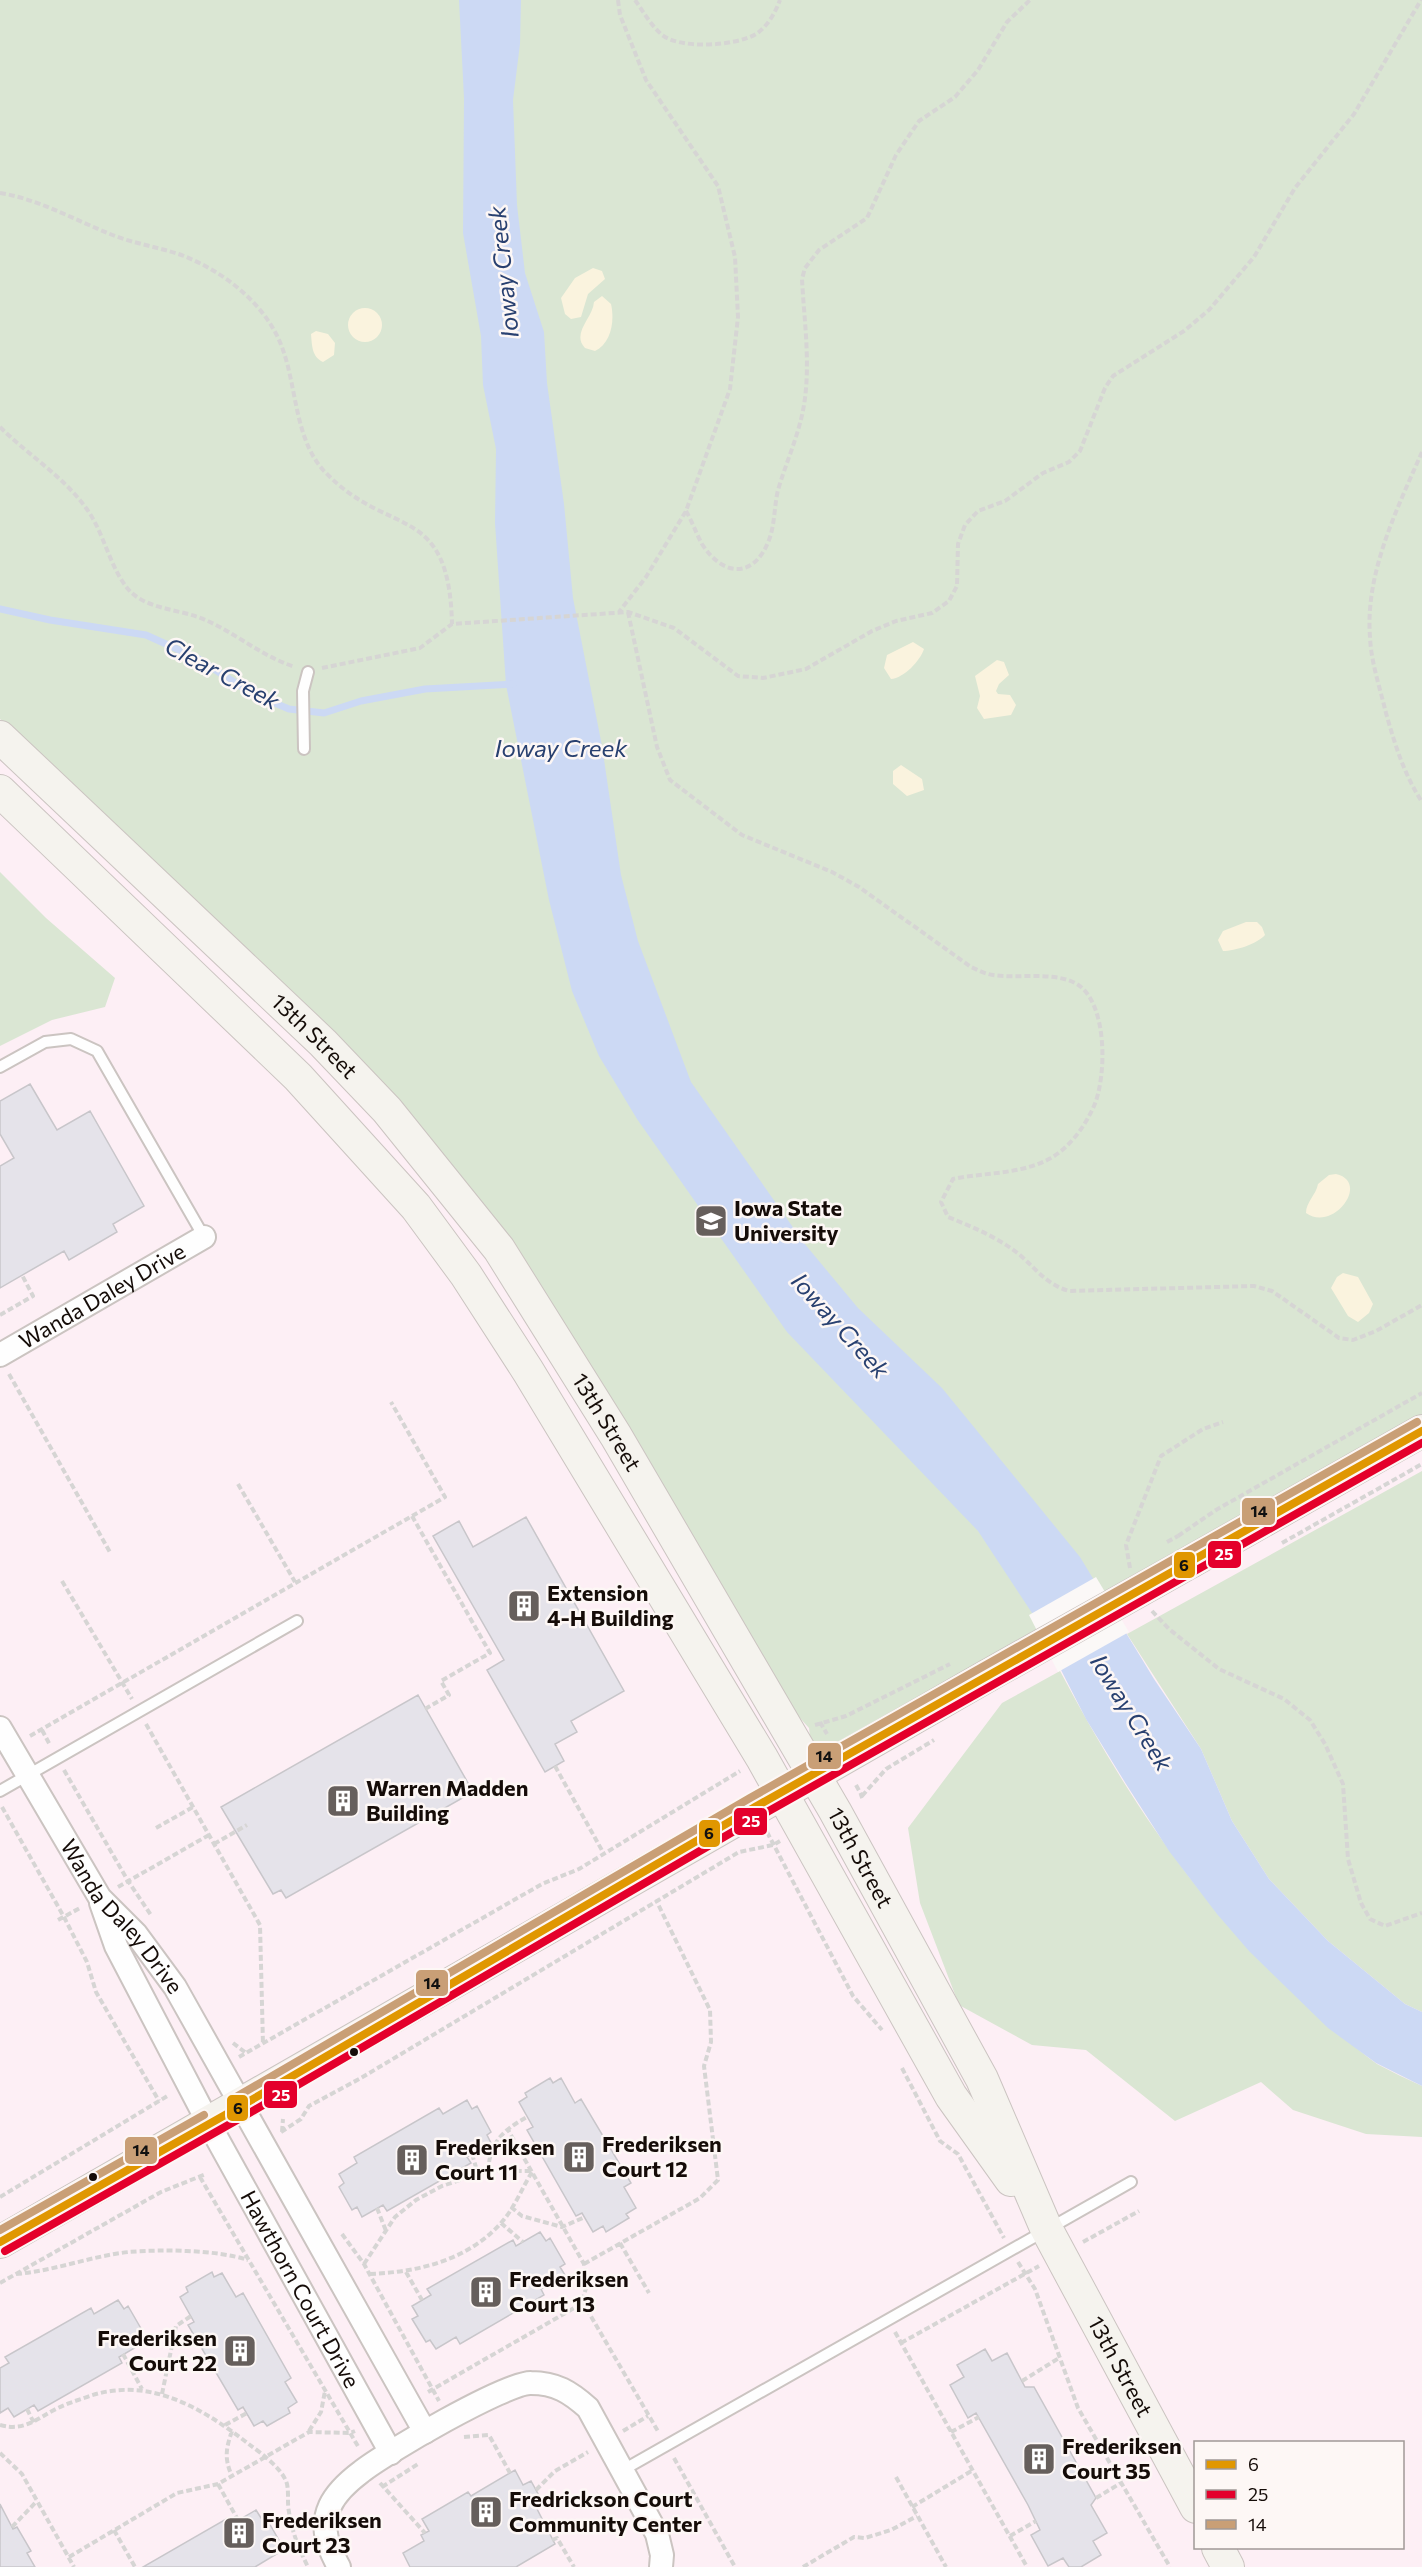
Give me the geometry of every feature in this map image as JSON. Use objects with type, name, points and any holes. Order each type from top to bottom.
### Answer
[{"type":"main road","name":"13th Street","points":[[0,737],[323,1043],[387,1110],[444,1177],[499,1249],[555,1336],[814,1774],[982,2079],[1053,2242],[1194,2502]]},
{"type":"main road","name":"13th Street","points":[[0,791],[297,1077],[416,1207],[466,1275],[528,1371],[781,1792],[951,2096],[1053,2242]]},
{"type":"main road","points":[[0,2242],[241,2106],[781,1792],[987,1676],[1185,1548],[1422,1431]]},
{"type":"main road","points":[[1219,2549],[1228,2567]]},
{"type":"street","name":"Wanda Daley Drive","points":[[2,1361],[204,1237]]},
{"type":"street","name":"Wanda Daley Drive","points":[[5,1737],[100,1898],[136,1934],[175,1987],[241,2106]]},
{"type":"street","name":"Hawthorn Court Drive","points":[[100,1898],[116,1946],[209,2124],[391,2453]]},
{"type":"street","name":"Hawthorn Court Drive","points":[[241,2106],[425,2432]]},
{"type":"street","points":[[339,2567],[326,2541],[325,2523],[330,2505],[343,2488],[369,2465],[425,2432],[505,2390],[528,2382],[554,2384],[571,2393],[588,2409],[657,2534],[662,2555],[661,2567]]},
{"type":"lane","points":[[304,749],[303,691],[308,672]]},
{"type":"lane","points":[[0,1067],[45,1042],[71,1039],[97,1051],[204,1237]]},
{"type":"lane","points":[[0,1791],[297,1621]]},
{"type":"lane","points":[[623,2470],[1010,2249],[1053,2242],[1131,2182]]},
{"type":"path","points":[[618,0],[620,15],[646,80],[718,186],[735,257],[738,317],[730,389],[686,511],[646,577],[619,612]]},
{"type":"path","points":[[635,0],[662,35],[678,43],[707,44],[737,42],[757,33],[773,16],[780,0]]},
{"type":"path","points":[[686,511],[703,545],[729,568],[744,569],[759,561],[770,539],[779,488],[798,436],[806,397],[807,361],[802,279],[805,268],[819,250],[867,218],[896,155],[919,121],[955,97],[978,70],[1007,22],[1030,0]]},
{"type":"path","points":[[0,427],[37,457],[86,508],[128,589],[146,603],[200,618],[224,628],[243,643],[308,672],[342,662],[386,657],[420,648],[452,624],[589,616],[619,612],[628,612],[674,628],[738,676],[763,678],[806,669],[872,631],[896,621],[932,613],[950,601],[957,586],[958,544],[965,525],[978,511],[1005,501],[1043,473],[1069,462],[1080,451],[1095,411],[1113,376],[1184,331],[1209,310],[1232,284],[1254,257],[1295,188],[1354,114],[1421,0]]},
{"type":"path","points":[[0,193],[41,205],[128,242],[183,256],[220,274],[243,291],[266,318],[283,348],[301,422],[315,457],[324,472],[345,490],[416,528],[433,543],[443,561],[452,598],[452,624]]},
{"type":"path","points":[[1422,452],[1381,551],[1373,589],[1370,636],[1378,684],[1394,742],[1404,770],[1422,802]]},
{"type":"path","points":[[628,612],[657,747],[670,780],[742,835],[832,872],[859,887],[971,967],[990,975],[1048,977],[1074,982],[1088,993],[1098,1012],[1101,1035],[1101,1083],[1095,1104],[1083,1126],[1068,1144],[1052,1157],[1032,1167],[1013,1172],[976,1174],[953,1179],[941,1202],[948,1217],[982,1231],[1020,1255],[1053,1286],[1069,1290],[1254,1286],[1272,1291],[1338,1338],[1353,1340],[1376,1331],[1422,1305]]},
{"type":"path","points":[[0,1315],[33,1296],[22,1275]]},
{"type":"path","points":[[2,1361],[111,1554]]},
{"type":"path","points":[[1185,1548],[1216,1510],[1422,1393]]},
{"type":"path","points":[[5,1737],[42,1730],[445,1497],[391,1402]]},
{"type":"path","points":[[1130,1573],[1126,1545],[1161,1456],[1203,1428],[1223,1422]]},
{"type":"path","points":[[238,1484],[295,1582]]},
{"type":"path","points":[[412,1516],[490,1653],[441,1681],[449,1695],[425,1709]]},
{"type":"path","points":[[62,1581],[123,1683],[260,1925],[263,2044]]},
{"type":"path","points":[[1146,1604],[1169,1629],[1219,1669],[1284,1699],[1310,1720],[1325,1744],[1343,1784],[1348,1859],[1361,1903],[1370,1919],[1385,1926],[1422,1913]]},
{"type":"path","points":[[809,1728],[820,1722],[846,1716],[952,1663]]},
{"type":"path","points":[[820,1722],[827,1734]]},
{"type":"path","points":[[42,1730],[128,1881],[154,1920]]},
{"type":"path","points":[[862,1796],[886,1769],[943,1734]]},
{"type":"path","points":[[738,1765],[738,1773]]},
{"type":"path","points":[[555,1766],[604,1854]]},
{"type":"path","points":[[231,2042],[246,2053],[263,2044],[542,1884],[579,1869],[747,1767]]},
{"type":"path","points":[[0,1803],[87,1962],[96,1992],[159,2102]]},
{"type":"path","points":[[156,1828],[193,1807]]},
{"type":"path","points":[[214,1844],[247,1825]]},
{"type":"path","points":[[768,1834],[853,1996],[885,2034]]},
{"type":"path","points":[[58,1920],[209,1835]]},
{"type":"path","points":[[280,2132],[301,2119],[309,2106],[495,1999],[656,1900],[739,1852],[773,1845]]},
{"type":"path","points":[[584,2264],[700,2198],[718,2180],[704,2066],[711,2042],[710,2010],[656,1900]]},
{"type":"path","points":[[900,2063],[940,2141],[958,2154],[1010,2249],[1035,2289],[1078,2409],[1170,2567]]},
{"type":"path","points":[[0,2197],[168,2096]]},
{"type":"path","points":[[489,2171],[489,2155],[498,2138],[507,2128],[527,2117]]},
{"type":"path","points":[[280,2132],[283,2119]]},
{"type":"path","points":[[409,2403],[581,2304],[587,2285],[584,2264],[507,2128]]},
{"type":"path","points":[[280,2132],[287,2141]]},
{"type":"path","points":[[472,2154],[478,2174]]},
{"type":"path","points":[[364,2264],[395,2217],[416,2200],[442,2186],[489,2171],[533,2171]]},
{"type":"path","points":[[369,2274],[406,2272],[439,2263],[477,2244],[501,2223],[533,2171]]},
{"type":"path","points":[[0,2283],[161,2193],[206,2174]]},
{"type":"path","points":[[200,2177],[382,2487],[425,2533]]},
{"type":"path","points":[[511,2206],[522,2216],[562,2227],[585,2217]]},
{"type":"path","points":[[377,2208],[386,2231]]},
{"type":"path","points":[[901,2343],[1025,2274],[1053,2242],[1139,2211]]},
{"type":"path","points":[[501,2223],[523,2242]]},
{"type":"path","points":[[338,2228],[364,2264],[459,2437],[489,2435],[510,2473]]},
{"type":"path","points":[[620,2243],[649,2294]]},
{"type":"path","points":[[16,2274],[42,2272],[129,2252],[209,2253],[232,2255],[249,2260]]},
{"type":"path","points":[[406,2272],[422,2300]]},
{"type":"path","points":[[162,2394],[176,2326],[191,2316]]},
{"type":"path","points":[[888,2320],[1027,2567]]},
{"type":"path","points":[[123,2354],[142,2389]]},
{"type":"path","points":[[1022,2380],[1059,2358]]},
{"type":"path","points":[[0,2425],[12,2429],[34,2423],[57,2408],[88,2396],[142,2389],[200,2409],[266,2457],[287,2483],[289,2511],[296,2542],[308,2567]]},
{"type":"path","points":[[69,2557],[177,2493],[218,2484],[309,2432],[321,2412],[325,2391]]},
{"type":"path","points":[[27,2409],[34,2423]]},
{"type":"path","points":[[225,2425],[247,2413]]},
{"type":"path","points":[[951,2432],[978,2417]]},
{"type":"path","points":[[309,2432],[350,2433],[373,2421]]},
{"type":"path","points":[[232,2431],[226,2448],[226,2462],[232,2476]]},
{"type":"path","points":[[0,2453],[22,2474],[74,2567]]},
{"type":"path","points":[[912,2507],[973,2470]]},
{"type":"path","points":[[896,2477],[946,2567]]},
{"type":"path","points":[[1096,2498],[1121,2483]]},
{"type":"path","points":[[218,2484],[238,2520]]},
{"type":"path","points":[[12,2527],[37,2501]]},
{"type":"path","points":[[803,2567],[812,2565],[854,2537],[865,2538],[891,2530],[917,2516]]},
{"type":"path","points":[[1010,2536],[1036,2522]]},
{"type":"path","points":[[114,2530],[135,2567]]},
{"type":"path","points":[[552,2540],[557,2538],[574,2567]]},
{"type":"shaded area","name":"Iowa State University","points":[[0,0],[1422,0],[1422,2567],[0,2567]]},
{"type":"green space","points":[[0,0],[1422,0],[1422,1431],[814,1774],[809,1728],[799,1717],[568,1333],[174,884],[0,719]]},
{"type":"green space","points":[[0,872],[46,918],[115,978],[105,1007],[52,1020],[0,1046]]},
{"type":"green space","points":[[1422,1471],[1422,2012],[1405,2004],[1328,1941],[1269,1879],[1232,1821],[1201,1749],[1127,1634]]},
{"type":"green space","points":[[1060,1671],[1114,1767],[1143,1813],[1174,1857],[1242,1940],[1281,1979],[1363,2053],[1377,2064],[1422,2086],[1422,2137],[1366,2134],[1293,2110],[1261,2082],[1175,2121],[1086,2050],[1032,2045],[959,2005],[920,1903],[908,1828],[1002,1703]]},
{"type":"sand","points":[[593,268],[602,271],[605,279],[588,294],[581,317],[571,319],[565,314],[561,298],[575,278]]},
{"type":"sand","points":[[602,296],[611,304],[612,324],[605,343],[595,351],[585,348],[580,337],[594,302]]},
{"type":"sand","points":[[365,308],[377,313],[382,325],[377,337],[365,342],[353,337],[348,325],[353,313]]},
{"type":"sand","points":[[316,331],[328,334],[335,343],[334,355],[323,362],[319,360],[312,347],[311,334]]},
{"type":"sand","points":[[913,642],[924,649],[922,654],[906,672],[891,679],[884,668],[887,655]]},
{"type":"sand","points":[[997,660],[1004,662],[1009,675],[999,684],[996,691],[998,694],[1010,695],[1016,705],[1011,715],[984,719],[977,708],[980,696],[975,676]]},
{"type":"sand","points":[[901,765],[922,779],[924,790],[907,796],[893,784],[893,771]]},
{"type":"sand","points":[[1246,922],[1257,922],[1265,935],[1246,946],[1223,951],[1218,940],[1223,931]]},
{"type":"sand","points":[[1336,1174],[1346,1179],[1350,1186],[1349,1195],[1344,1204],[1337,1212],[1327,1216],[1316,1217],[1306,1213],[1318,1184],[1329,1175]]},
{"type":"sand","points":[[1343,1273],[1358,1277],[1373,1304],[1369,1313],[1358,1322],[1348,1316],[1331,1288],[1337,1277]]},
{"type":"water","name":"Ioway Creek","points":[[459,0],[521,0],[520,44],[513,100],[517,205],[525,273],[544,332],[547,383],[564,504],[573,598],[602,746],[621,875],[638,941],[691,1082],[804,1243],[858,1308],[942,1388],[1080,1557],[1154,1679],[1201,1749],[1232,1821],[1269,1879],[1328,1941],[1405,2004],[1422,2012],[1422,2086],[1376,2063],[1328,2028],[1249,1951],[1217,1914],[1169,1851],[1126,1784],[1086,1719],[1032,1613],[978,1531],[787,1332],[637,1119],[599,1056],[572,991],[549,900],[506,685],[495,523],[496,449],[483,385],[481,336],[463,233],[464,98]]},
{"type":"pier","points":[[1096,1577],[1129,1632],[1058,1672],[1029,1615]]},
{"type":"building","points":[[30,1084],[57,1130],[90,1111],[144,1206],[113,1224],[117,1232],[69,1260],[64,1251],[0,1288],[0,1166],[14,1158],[0,1134],[0,1101]]},
{"type":"building","name":"Extension 4-H Building","points":[[526,1517],[624,1691],[571,1721],[577,1732],[555,1744],[564,1761],[545,1772],[487,1670],[504,1660],[433,1536],[459,1521],[473,1547]]},
{"type":"building","name":"Warren Madden Building","points":[[418,1695],[468,1783],[461,1788],[466,1796],[286,1898],[281,1890],[273,1894],[221,1807]]},
{"type":"building","name":"Frederiksen Court 12","points":[[550,2078],[553,2083],[561,2078],[575,2103],[581,2099],[631,2183],[624,2187],[636,2208],[626,2214],[629,2218],[606,2232],[603,2226],[593,2232],[582,2213],[576,2216],[527,2130],[533,2127],[519,2102],[527,2097],[525,2093]]},
{"type":"building","name":"Frederiksen Court 11","points":[[467,2100],[472,2109],[477,2106],[491,2132],[487,2135],[491,2143],[467,2157],[471,2163],[387,2211],[383,2205],[362,2217],[357,2207],[352,2210],[339,2187],[344,2183],[339,2174],[357,2163],[354,2157],[439,2108],[443,2114]]},
{"type":"building","name":"Frederiksen Court 13","points":[[540,2232],[546,2241],[550,2238],[565,2264],[560,2267],[565,2275],[541,2289],[544,2295],[460,2344],[456,2337],[436,2349],[430,2340],[426,2342],[412,2319],[418,2316],[412,2306],[431,2295],[427,2289],[513,2240],[516,2246]]},
{"type":"building","name":"Frederiksen Court 22","points":[[212,2272],[214,2277],[222,2273],[236,2297],[243,2293],[291,2378],[285,2382],[297,2402],[288,2408],[290,2413],[267,2426],[263,2421],[254,2426],[243,2407],[238,2410],[188,2325],[194,2322],[180,2297],[188,2292],[186,2287]]},
{"type":"building","points":[[118,2300],[124,2309],[128,2306],[143,2332],[138,2335],[143,2343],[119,2357],[122,2363],[38,2411],[34,2405],[14,2417],[8,2408],[0,2413],[0,2368],[9,2363],[5,2357],[91,2308],[94,2314]]},
{"type":"building","name":"Frederiksen Court 35","points":[[985,2349],[992,2361],[1007,2353],[1025,2387],[1034,2387],[1096,2498],[1091,2505],[1107,2533],[1093,2541],[1101,2555],[1081,2567],[1069,2567],[1063,2558],[1048,2566],[1031,2535],[1040,2530],[1028,2505],[976,2413],[968,2418],[950,2385],[964,2377],[957,2365]]},
{"type":"building","name":"Fredrickson Court Community Center","points":[[515,2470],[523,2485],[531,2481],[542,2501],[535,2505],[555,2544],[516,2567],[410,2567],[403,2553],[424,2541],[421,2535],[429,2531],[422,2519],[468,2492],[471,2496]]},
{"type":"building","points":[[0,2504],[13,2529],[17,2527],[31,2551],[27,2553],[35,2567],[0,2567]]},
{"type":"building","name":"Frederiksen Court 23","points":[[256,2510],[261,2518],[265,2516],[280,2542],[276,2544],[280,2552],[255,2567],[143,2567],[228,2518],[232,2524]]},
{"type":"waterway","name":"Clear Creek","points":[[0,609],[50,620],[146,635],[197,658],[251,693],[289,709],[324,713],[361,701],[425,689],[513,684]]},
{"type":"transit line","name":"14","points":[[236,2097],[750,1798],[1417,1422]]},
{"type":"transit line","name":"6","points":[[0,2242],[241,2106],[755,1807],[1422,1431]]},
{"type":"transit line","name":"25","points":[[5,2251],[246,2115],[760,1816],[1422,1443]]},
{"type":"transit line","name":"14","points":[[0,2230],[204,2115]]},
{"type":"place","name":"Iowa State University","points":[[711,1221]]},
{"type":"place","name":"Extension 4-H Building","points":[[524,1606]]},
{"type":"place","name":"Warren Madden Building","points":[[343,1801]]},
{"type":"place","name":"Frederiksen Court 12","points":[[579,2157]]},
{"type":"place","name":"Frederiksen Court 11","points":[[412,2160]]},
{"type":"place","name":"Frederiksen Court 13","points":[[486,2292]]},
{"type":"place","name":"Frederiksen Court 22","points":[[240,2351]]},
{"type":"place","name":"Frederiksen Court 35","points":[[1039,2459]]},
{"type":"place","name":"Fredrickson Court Community Center","points":[[486,2512]]},
{"type":"place","name":"Frederiksen Court 23","points":[[239,2533]]}]
